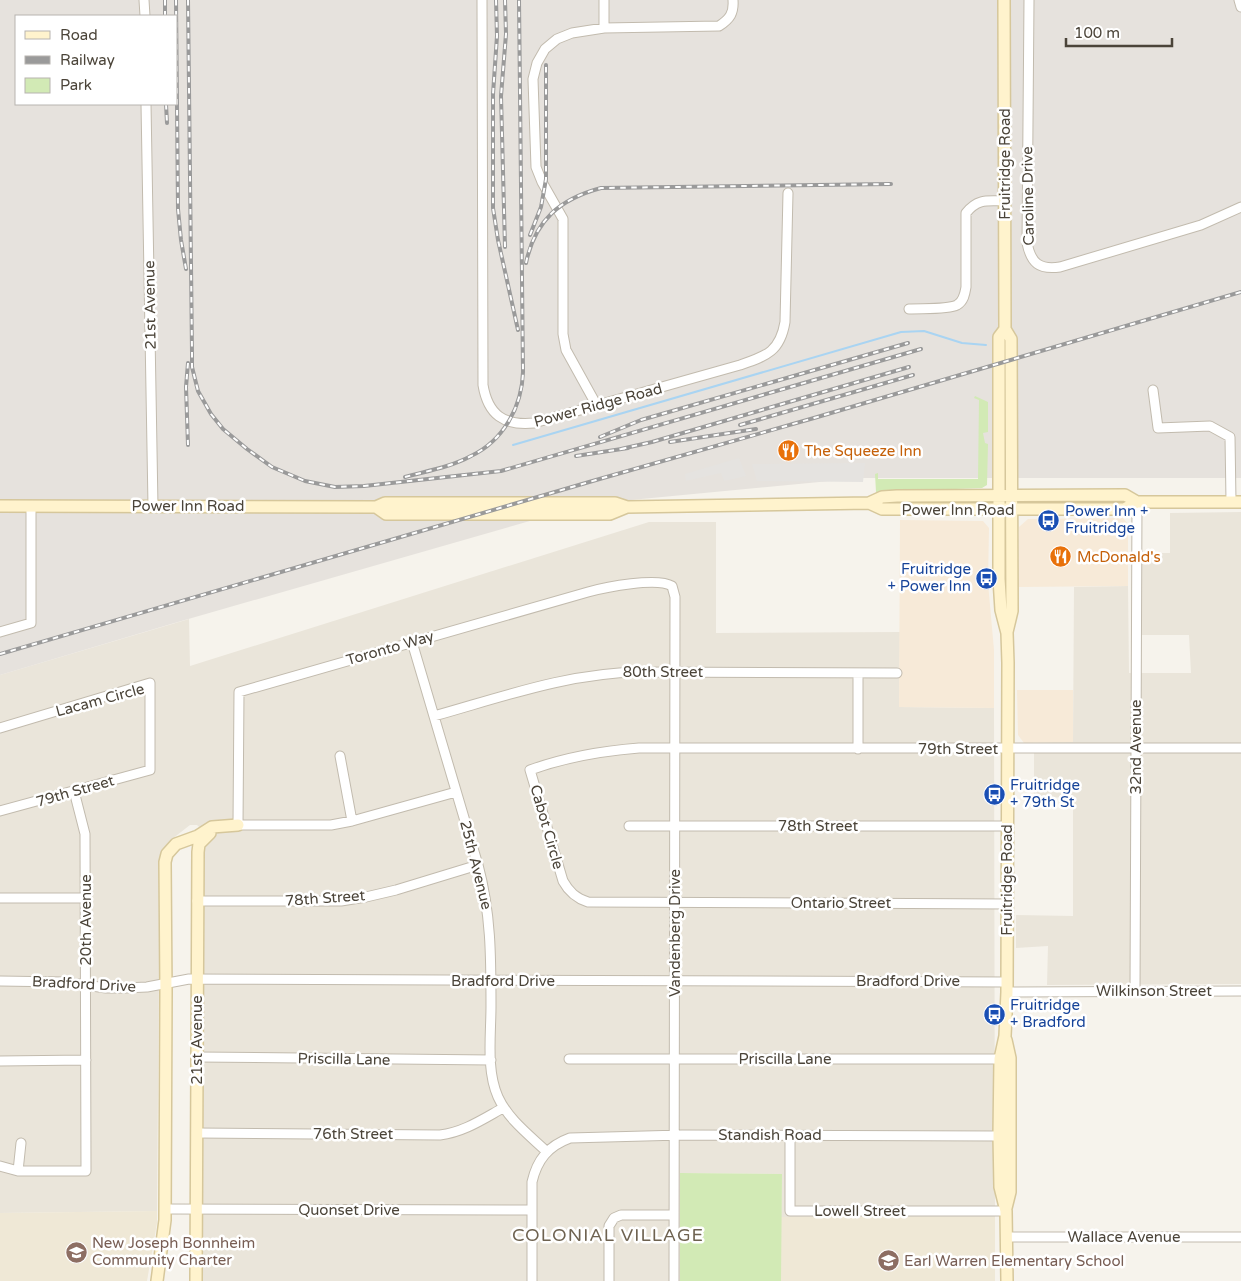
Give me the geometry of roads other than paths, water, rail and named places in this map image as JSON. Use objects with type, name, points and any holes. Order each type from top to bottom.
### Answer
[{"type":"main road","name":"Fruitridge Road","points":[[1004,0],[1005,329],[1011,339],[1005,510],[1012,611],[1007,633],[1007,987],[1005,1036],[1000,1060],[999,1136],[1000,1187],[1006,1211],[1007,1281]]},
{"type":"main road","name":"Power Inn Road","points":[[0,506],[376,507],[386,503],[615,503],[627,507],[869,503],[882,497],[1005,495],[1125,495],[1137,502]]},
{"type":"main road","name":"Power Inn Road","points":[[869,503],[882,509],[1005,510],[1124,509],[1137,502],[1236,501]]},
{"type":"main road","points":[[170,849],[176,844],[198,836],[212,827],[238,825]]},
{"type":"main road","name":"21st Avenue","points":[[196,1281],[197,901],[199,844],[208,834],[220,826]]},
{"type":"main road","points":[[170,849],[177,847],[188,850],[198,871]]},
{"type":"main road","name":"21st Avenue","points":[[156,1281],[166,1220],[165,862],[170,849]]},
{"type":"main road","name":"Fruitridge Road","points":[[1005,1036],[1010,1058],[1010,1192],[1006,1211]]},
{"type":"street","points":[[144,0],[145,15]]},
{"type":"street","name":"Power Ridge Road","points":[[482,0],[483,385],[486,399],[493,412],[505,421],[520,425],[534,423],[598,406],[740,365],[763,357],[775,348],[783,336],[785,322],[788,193]]},
{"type":"street","points":[[604,0],[604,28]]},
{"type":"street","points":[[598,406],[566,350],[563,334],[563,219],[542,182],[536,166],[533,79],[536,63],[545,49],[557,39],[572,33],[604,28],[718,26],[728,20],[734,11],[733,0]]},
{"type":"street","name":"Caroline Drive","points":[[1028,0],[1027,243],[1029,255],[1037,264],[1048,268],[1060,266],[1201,226],[1241,207]]},
{"type":"street","points":[[1239,0],[1241,7]]},
{"type":"street","name":"21st Avenue","points":[[146,105],[153,506]]},
{"type":"street","points":[[909,309],[949,307],[959,304],[964,296],[966,287],[966,213],[974,204],[983,201],[1005,202]]},
{"type":"street","points":[[1153,390],[1158,428],[1210,426],[1230,438],[1236,501]]},
{"type":"street","name":"32nd Avenue","points":[[1136,991],[1137,502]]},
{"type":"street","points":[[0,632],[31,622],[31,506]]},
{"type":"street","name":"Toronto Way","points":[[238,825],[239,692],[606,588],[663,583],[672,586]]},
{"type":"street","name":"Vandenberg Drive","points":[[672,586],[675,597],[674,1281]]},
{"type":"street","name":"25th Avenue","points":[[412,642],[478,865],[490,922],[491,1060],[494,1088],[510,1116],[546,1152]]},
{"type":"street","name":"80th Street","points":[[434,716],[554,682],[621,672],[897,673]]},
{"type":"street","points":[[858,673],[858,749]]},
{"type":"street","name":"Lacam Circle","points":[[0,728],[150,684],[150,770]]},
{"type":"street","name":"Cabot Circle","points":[[675,748],[639,748],[593,753],[530,770],[563,881],[571,893],[581,900],[588,902],[675,903]]},
{"type":"street","name":"79th Street","points":[[675,748],[1241,748]]},
{"type":"street","points":[[340,756],[352,821]]},
{"type":"street","name":"79th Street","points":[[0,811],[150,770]]},
{"type":"street","name":"20th Avenue","points":[[18,1171],[86,1171],[85,834],[74,791]]},
{"type":"street","points":[[238,825],[315,826],[352,821],[456,792]]},
{"type":"street","name":"78th Street","points":[[629,826],[1008,826]]},
{"type":"street","name":"78th Street","points":[[197,901],[341,901],[396,890],[478,865]]},
{"type":"street","points":[[0,898],[86,898]]},
{"type":"street","name":"Ontario Street","points":[[675,903],[1008,904]]},
{"type":"street","name":"Bradford Drive","points":[[0,981],[64,982],[125,988],[173,981],[197,980],[674,981],[1007,987]]},
{"type":"street","name":"Wilkinson Street","points":[[1007,987],[1136,991],[1241,991]]},
{"type":"street","name":"Priscilla Lane","points":[[197,1057],[491,1060]]},
{"type":"street","name":"Priscilla Lane","points":[[569,1059],[1000,1060]]},
{"type":"street","points":[[0,1060],[86,1060]]},
{"type":"street","name":"76th Street","points":[[197,1134],[440,1135],[451,1134],[470,1127],[504,1108]]},
{"type":"street","name":"Lowell Street","points":[[790,1135],[790,1211],[1006,1211]]},
{"type":"street","name":"Standish Road","points":[[546,1152],[560,1141],[578,1136],[999,1136]]},
{"type":"street","points":[[0,1166],[18,1171],[21,1143]]},
{"type":"street","points":[[532,1281],[532,1182],[534,1172],[546,1152]]},
{"type":"street","name":"Quonset Drive","points":[[166,1208],[532,1210]]},
{"type":"street","points":[[609,1281],[610,1226],[614,1218],[621,1214],[674,1214]]},
{"type":"street","name":"Wallace Avenue","points":[[1007,1237],[1241,1236]]},
{"type":"waterway","points":[[513,445],[901,332],[924,331],[962,343],[986,345]]},
{"type":"railway","points":[[165,0],[165,15]]},
{"type":"railway","points":[[176,0],[176,15]]},
{"type":"railway","points":[[188,0],[192,367],[198,391],[211,414],[223,429],[272,467],[305,481],[335,487],[364,486],[501,471],[921,349]]},
{"type":"railway","points":[[496,0],[497,36],[493,94],[493,208],[498,240],[518,330]]},
{"type":"railway","points":[[505,0],[506,34],[501,96],[505,247]]},
{"type":"railway","points":[[405,477],[455,463],[482,450],[509,422],[519,398],[523,372],[519,0]]},
{"type":"railway","points":[[530,235],[541,207],[546,179],[546,65]]},
{"type":"railway","points":[[166,105],[167,123]]},
{"type":"railway","points":[[177,105],[178,209],[186,269]]},
{"type":"railway","points":[[526,263],[530,248],[543,223],[562,205],[573,198],[601,188],[891,184]]},
{"type":"railway","points":[[0,654],[1241,292]]},
{"type":"railway","points":[[600,437],[641,420],[908,343]]},
{"type":"railway","points":[[188,363],[186,387],[188,445]]},
{"type":"railway","points":[[621,449],[652,442],[909,367]]},
{"type":"railway","points":[[740,425],[913,375]]},
{"type":"railway","points":[[670,442],[756,429]]},
{"type":"railway","points":[[576,456],[628,448]]},
{"type":"place","name":"The Squeeze Inn","points":[[788,451]]},
{"type":"place","name":"Power Inn + Fruitridge","points":[[1049,520]]},
{"type":"place","name":"McDonald's","points":[[1061,557]]},
{"type":"place","name":"Fruitridge + Power Inn","points":[[987,578]]},
{"type":"place","name":"Fruitridge + 79th St","points":[[994,794]]},
{"type":"place","name":"Fruitridge + Bradford","points":[[994,1014]]},
{"type":"place","name":"New Joseph Bonnheim Community Charter","points":[[76,1252]]},
{"type":"place","name":"Earl Warren Elementary School","points":[[888,1261]]},
{"type":"district","name":"COLONIAL VILLAGE","points":[[608,1235]]}]
